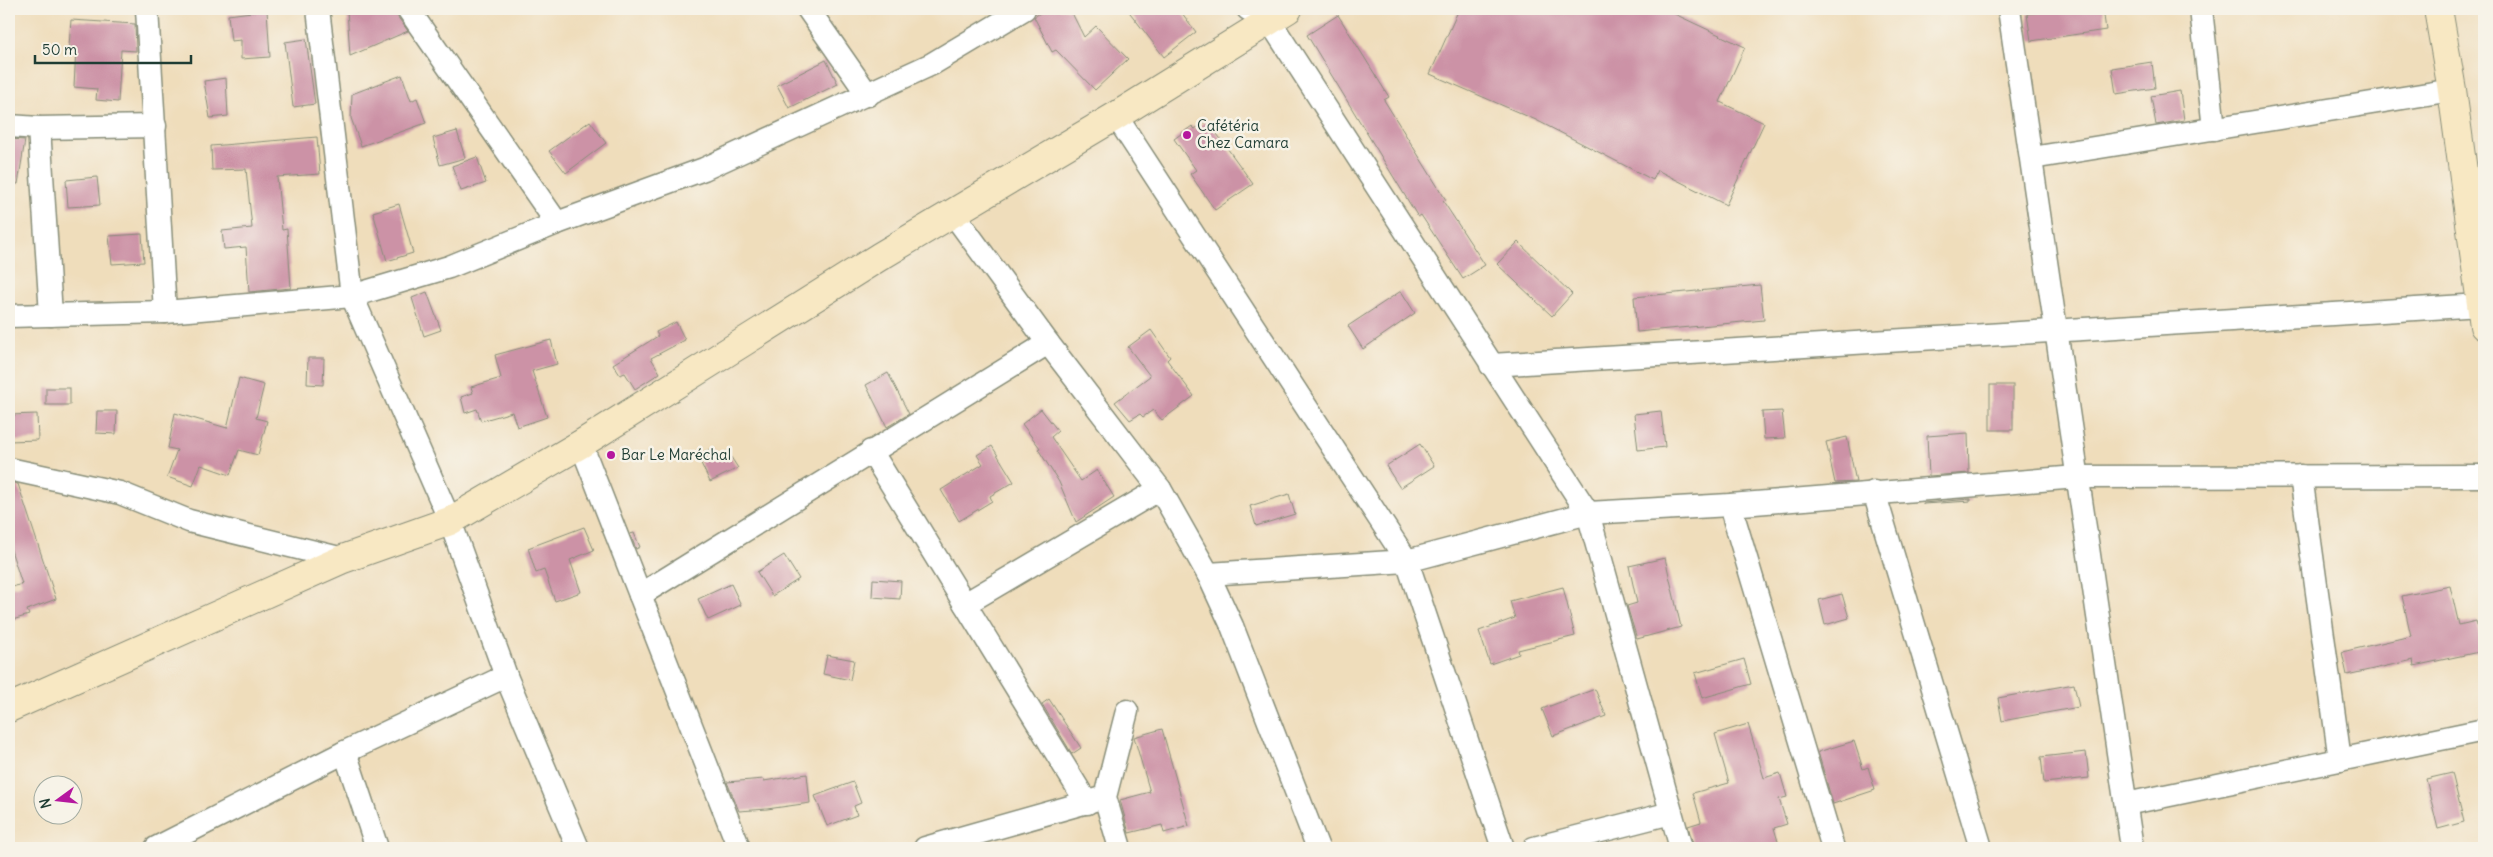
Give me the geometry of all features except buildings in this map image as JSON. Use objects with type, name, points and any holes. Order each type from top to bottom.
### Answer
[{"type":"street","points":[[147,9],[165,312]]},
{"type":"street","points":[[318,9],[352,296],[450,521],[506,676],[578,848]]},
{"type":"street","points":[[408,9],[557,223]]},
{"type":"street","points":[[808,9],[868,95]]},
{"type":"street","points":[[9,316],[165,312],[352,296],[449,267],[557,223],[704,169],[932,64],[1024,9]]},
{"type":"street","points":[[2009,9],[2058,330],[2077,477],[2132,848]]},
{"type":"street","points":[[2201,9],[2214,129]]},
{"type":"street","points":[[1491,365],[2058,330],[2483,315],[2452,90],[2438,9]]},
{"type":"street","points":[[9,708],[343,559],[450,521],[581,444],[952,212],[1116,116],[1268,13],[1491,365],[1588,514],[1681,848]]},
{"type":"street","points":[[2032,158],[2452,90]]},
{"type":"street","points":[[1116,116],[1407,561],[1503,848]]},
{"type":"street","points":[[9,126],[39,128],[155,126]]},
{"type":"street","points":[[39,128],[51,315]]},
{"type":"street","points":[[952,212],[1048,343],[1160,489],[1208,574],[1232,626],[1318,848]]},
{"type":"street","points":[[640,595],[1048,343]]},
{"type":"street","points":[[581,444],[739,848]]},
{"type":"street","points":[[871,451],[965,604],[1096,800],[1120,848]]},
{"type":"street","points":[[9,469],[120,493],[189,520],[343,559]]},
{"type":"street","points":[[2301,476],[2340,760]]},
{"type":"street","points":[[1208,574],[1407,561],[1588,514],[1730,505],[1874,492],[2077,477],[2484,476]]},
{"type":"street","points":[[965,604],[1160,489]]},
{"type":"street","points":[[1874,492],[1981,848]]},
{"type":"street","points":[[1730,505],[1833,848]]},
{"type":"street","points":[[156,848],[345,752],[506,676]]},
{"type":"street","points":[[1096,800],[1127,711]]},
{"type":"street","points":[[2126,804],[2484,730]]},
{"type":"street","points":[[345,752],[377,848]]},
{"type":"street","points":[[925,848],[1096,800]]},
{"type":"street","points":[[1534,848],[1671,813]]},
{"type":"place","name":"Cafétéria Chez Camara","points":[[1187,135]]},
{"type":"place","name":"Bar Le Maréchal","points":[[611,455]]}]
